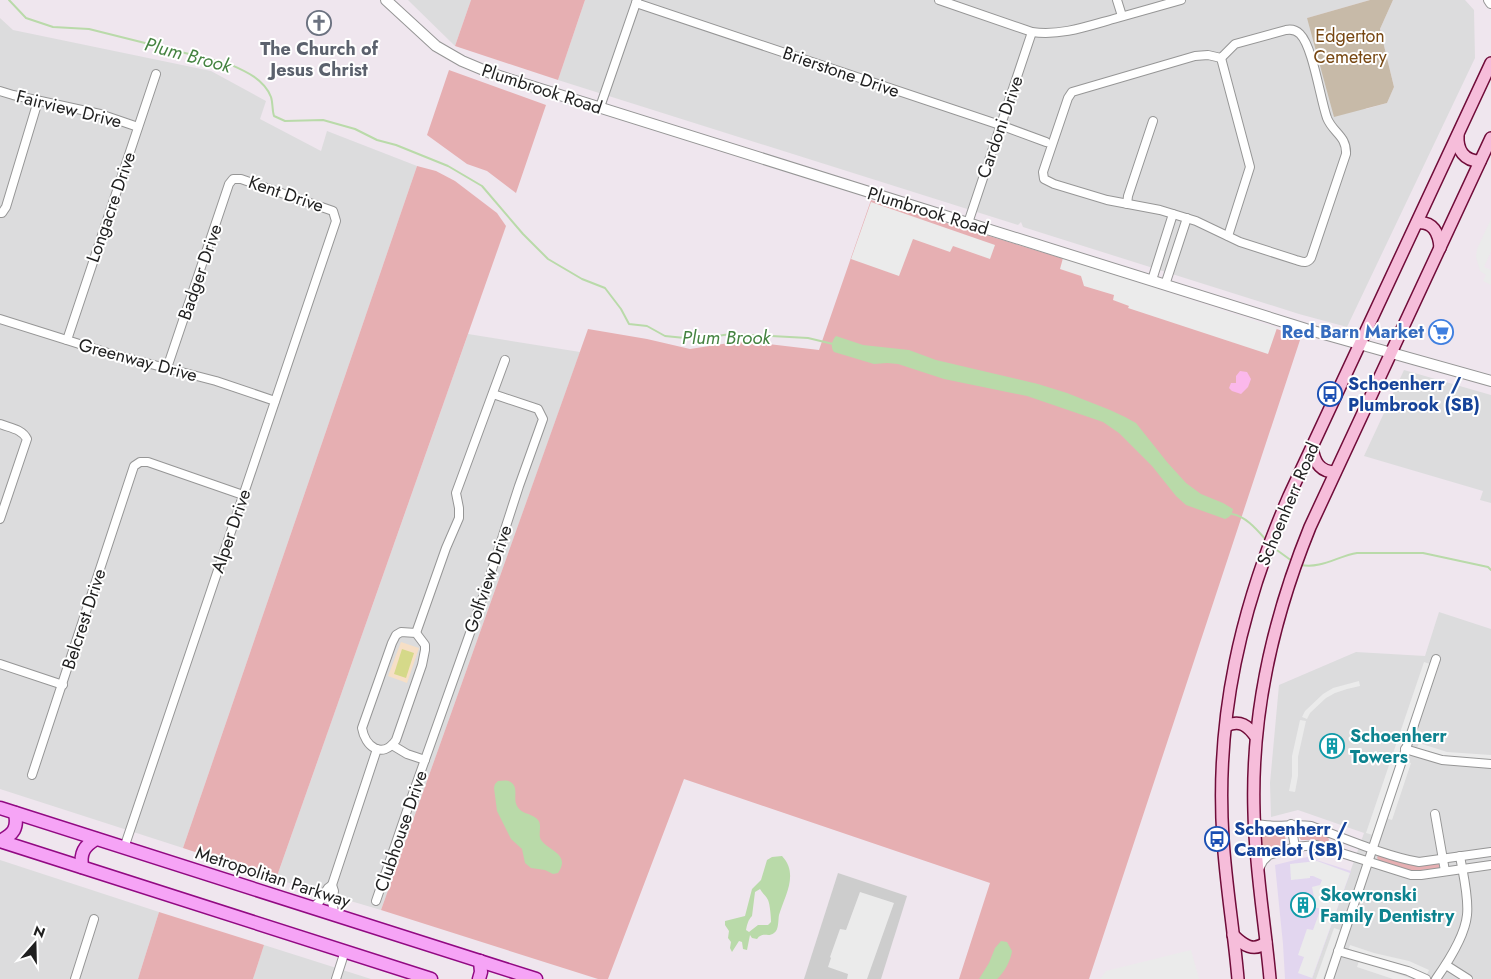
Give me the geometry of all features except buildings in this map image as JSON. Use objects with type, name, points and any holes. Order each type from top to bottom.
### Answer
[{"type":"main road","name":"Schoenherr Road","points":[[1238,979],[1223,832],[1222,788],[1226,726],[1231,688],[1240,642],[1253,592],[1281,515],[1312,446],[1491,63]]},
{"type":"main road","points":[[1459,133],[1458,144],[1461,153],[1468,159],[1480,162]]},
{"type":"main road","name":"Schoenherr Road","points":[[1270,979],[1254,823],[1256,737],[1269,652],[1281,607],[1310,527],[1491,138]]},
{"type":"main road","points":[[1417,223],[1425,223],[1434,228],[1440,248]]},
{"type":"main road","points":[[1312,446],[1319,466],[1324,470],[1335,472]]},
{"type":"main road","points":[[1226,726],[1235,723],[1243,724],[1256,737]]},
{"type":"main road","name":"Metropolitan Parkway","points":[[0,808],[536,979]]},
{"type":"main road","points":[[0,841],[10,835],[16,828],[15,813]]},
{"type":"main road","points":[[82,867],[82,853],[88,844],[96,839]]},
{"type":"main road","points":[[0,841],[431,979]]},
{"type":"main road","points":[[1233,935],[1240,942],[1250,947],[1258,948],[1266,942]]},
{"type":"main road","points":[[479,979],[481,972],[480,961]]},
{"type":"street","points":[[939,0],[1032,32],[1046,33],[1059,33],[1181,0]]},
{"type":"street","points":[[1117,0],[1122,16]]},
{"type":"street","name":"Plumbrook Road","points":[[389,1],[436,46],[462,62],[492,74],[1306,330],[1491,382]]},
{"type":"street","points":[[600,107],[637,1]]},
{"type":"street","name":"Brierstone Drive","points":[[637,1],[1046,142]]},
{"type":"street","points":[[1286,30],[1296,31],[1302,36],[1307,45],[1327,118],[1346,145],[1346,154],[1312,258],[1309,261],[1296,260],[1240,242],[1204,224],[1187,218],[1098,197],[1054,184],[1044,179],[1043,172],[1070,94],[1195,56],[1208,55],[1221,58],[1235,44],[1286,30]]},
{"type":"street","name":"Cardoni Drive","points":[[968,223],[1032,32]]},
{"type":"street","points":[[1221,58],[1250,167],[1228,236]]},
{"type":"street","name":"Longacre Drive","points":[[67,340],[156,74]]},
{"type":"street","name":"Fairview Drive","points":[[0,91],[100,114],[138,127]]},
{"type":"street","points":[[0,213],[6,208],[38,101]]},
{"type":"street","points":[[1127,204],[1152,121]]},
{"type":"street","name":"Kent Drive","points":[[235,178],[331,209],[335,214]]},
{"type":"street","name":"Badger Drive","points":[[167,368],[229,184],[235,178]]},
{"type":"street","name":"Alper Drive","points":[[124,848],[336,221],[335,214]]},
{"type":"street","points":[[1152,280],[1173,214]]},
{"type":"street","points":[[1165,285],[1187,218]]},
{"type":"street","name":"Greenway Drive","points":[[0,319],[108,353],[223,383],[275,401]]},
{"type":"street","points":[[416,633],[446,548],[459,518],[460,508],[456,493],[505,360]]},
{"type":"street","name":"Golfview Drive","points":[[425,760],[486,588],[519,486],[544,419],[538,409],[493,394]]},
{"type":"street","points":[[0,424],[23,433],[27,439],[0,519]]},
{"type":"street","name":"Belcrest Drive","points":[[32,775],[132,470],[137,463],[148,462],[243,495]]},
{"type":"street","points":[[401,632],[416,633],[422,639],[426,650],[396,740],[392,745],[384,749],[377,749],[369,745],[363,736],[362,728],[396,635],[401,632]]},
{"type":"street","points":[[1328,979],[1436,659]]},
{"type":"street","points":[[0,664],[63,685]]},
{"type":"street","points":[[392,745],[407,754],[425,760]]},
{"type":"street","points":[[335,915],[332,902],[334,891],[332,886],[377,749]]},
{"type":"street","points":[[1405,749],[1442,760],[1491,764]]},
{"type":"street","name":"Clubhouse Drive","points":[[376,901],[425,760]]},
{"type":"street","points":[[1435,814],[1445,872]]},
{"type":"street","points":[[1254,823],[1271,826],[1291,824],[1311,826],[1372,848],[1419,862],[1491,852]]},
{"type":"street","points":[[1291,824],[1295,847]]},
{"type":"street","points":[[1331,848],[1336,835]]},
{"type":"street","points":[[1258,871],[1263,861],[1269,856],[1295,847],[1316,845],[1331,848],[1411,874],[1421,875],[1491,865]]},
{"type":"street","points":[[1436,979],[1455,949],[1467,916],[1467,902],[1460,856]]},
{"type":"street","points":[[312,908],[322,898],[328,888],[332,886]]},
{"type":"street","points":[[75,979],[94,919]]},
{"type":"street","points":[[336,979],[345,951]]},
{"type":"street","points":[[1338,951],[1408,971],[1426,979]]},
{"type":"street","points":[[1446,965],[1468,979]]},
{"type":"shaded area","points":[[408,0],[471,0],[455,46]]},
{"type":"shaded area","points":[[471,0],[585,0],[558,80],[455,46]]},
{"type":"shaded area","points":[[585,0],[1370,0],[1307,18],[1366,109],[1387,103],[1394,87],[1380,29],[1393,0],[1465,0],[1474,10],[1475,58],[1347,327],[1299,314],[1023,227],[1021,222],[1018,225],[558,80]]},
{"type":"shaded area","points":[[0,18],[13,30],[211,71],[266,101],[260,119],[321,151],[327,131],[417,166],[183,848],[0,789]]},
{"type":"shaded area","points":[[449,70],[546,105],[516,193],[487,171],[467,164],[427,135]]},
{"type":"shaded area","points":[[417,166],[436,171],[455,181],[497,213],[506,226],[276,879],[183,848]]},
{"type":"shaded area","points":[[871,200],[1061,258],[1301,337],[1089,979],[959,979],[990,883],[684,779],[608,979],[598,979],[381,910],[588,329],[647,339],[690,349],[742,341],[819,350]]},
{"type":"shaded area","points":[[871,202],[995,245],[990,259],[953,246],[950,252],[913,239],[899,276],[851,259]]},
{"type":"shaded area","points":[[1491,219],[1491,251],[1484,267],[1491,270],[1491,285],[1483,281],[1486,275],[1480,271],[1476,257],[1477,249]]},
{"type":"shaded area","points":[[1063,258],[1277,328],[1268,354],[1128,308],[1129,306],[1113,300],[1114,295],[1084,286],[1081,276],[1060,269]]},
{"type":"shaded area","points":[[468,334],[580,352],[381,910],[276,879]]},
{"type":"shaded area","points":[[836,336],[863,345],[909,350],[936,360],[1038,384],[1110,410],[1136,423],[1186,483],[1201,494],[1233,509],[1232,513],[1225,519],[1186,505],[1176,496],[1152,466],[1119,433],[1103,422],[1027,396],[944,379],[898,364],[874,364],[834,352],[832,344]]},
{"type":"shaded area","points":[[1404,370],[1491,395],[1491,503],[1480,500],[1483,491],[1364,456]]},
{"type":"shaded area","points":[[1439,612],[1491,629],[1491,979],[1312,979],[1364,833],[1298,810],[1271,817],[1270,783],[1279,685],[1356,652],[1425,656]]},
{"type":"shaded area","points":[[401,642],[419,648],[407,683],[388,676]]},
{"type":"shaded area","points":[[402,649],[414,653],[406,678],[394,674]]},
{"type":"shaded area","points":[[1424,662],[1430,664],[1373,835],[1366,833]]},
{"type":"shaded area","points":[[1359,681],[1360,686],[1335,693],[1326,698],[1310,713],[1307,719],[1302,717],[1305,711],[1323,694],[1333,688]]},
{"type":"shaded area","points":[[1300,720],[1306,721],[1298,757],[1298,776],[1295,792],[1289,791],[1292,776],[1292,756]]},
{"type":"shaded area","points":[[1419,743],[1447,752],[1491,755],[1491,761],[1446,757],[1417,748]]},
{"type":"shaded area","points":[[1406,761],[1411,763],[1392,820],[1386,818]]},
{"type":"shaded area","points":[[498,781],[511,782],[515,789],[516,803],[519,809],[534,816],[540,823],[541,840],[562,861],[558,873],[553,874],[545,870],[531,868],[525,863],[522,849],[511,839],[497,811],[494,788]]},
{"type":"shaded area","points":[[1304,829],[1328,837],[1329,840],[1327,843],[1315,840],[1301,840],[1298,836],[1301,830]]},
{"type":"shaded area","points":[[1277,830],[1284,834],[1286,840],[1284,845],[1267,851],[1261,856],[1260,832]]},
{"type":"shaded area","points":[[1380,854],[1414,865],[1438,863],[1440,866],[1439,868],[1413,871],[1378,860],[1377,857]]},
{"type":"shaded area","points":[[782,856],[790,870],[789,885],[779,915],[777,930],[772,934],[761,935],[757,939],[752,938],[750,935],[747,950],[743,949],[742,942],[739,941],[732,952],[730,948],[731,942],[728,938],[729,931],[725,921],[745,916],[752,889],[761,880],[767,860],[772,857]],"holes":[[[760,889],[769,902],[771,922],[768,925],[758,925],[749,932],[746,930],[752,916],[755,892]]]},
{"type":"shaded area","points":[[1307,857],[1351,871],[1312,979],[1285,979],[1275,865]]},
{"type":"shaded area","points":[[0,860],[159,912],[138,979],[0,979]]},
{"type":"shaded area","points":[[1317,861],[1350,873],[1312,978],[1298,973],[1304,957],[1298,955],[1307,929],[1313,930],[1321,908],[1316,908],[1312,887],[1320,885],[1322,880],[1310,876],[1310,878],[1291,880],[1290,864]]},
{"type":"shaded area","points":[[838,873],[907,896],[881,979],[804,979]]},
{"type":"shaded area","points":[[860,892],[894,903],[867,979],[847,979],[848,974],[828,967],[840,929],[846,930]]},
{"type":"shaded area","points":[[159,912],[264,945],[253,979],[138,979]]},
{"type":"shaded area","points":[[1334,928],[1340,930],[1323,979],[1316,979]]},
{"type":"shaded area","points":[[1001,941],[1007,942],[1012,951],[1007,966],[997,979],[979,979],[989,963],[995,948]]},
{"type":"shaded area","points":[[264,945],[371,979],[253,979]]},
{"type":"shaded area","points":[[1350,945],[1409,961],[1429,970],[1427,974],[1408,966],[1372,959],[1348,951]]},
{"type":"shaded area","points":[[1191,950],[1199,979],[1100,979],[1106,971]]},
{"type":"shaded area","points":[[1359,961],[1413,979],[1393,979],[1357,967]]},
{"type":"sand","points":[[1240,371],[1247,372],[1251,379],[1248,387],[1241,394],[1229,388],[1231,383],[1236,383],[1236,376]]},
{"type":"green space","name":"Edgerton Cemetery","points":[[1370,0],[1393,0],[1380,29],[1394,87],[1387,103],[1334,117],[1307,18]]},
{"type":"waterway","name":"Plum Brook","points":[[9,0],[26,18],[53,27],[89,29],[229,64],[253,76],[264,85],[271,97],[274,116],[285,121],[323,120],[355,129],[377,140],[396,145],[448,166],[482,186],[523,234],[548,259],[582,279],[605,288],[621,309],[629,324],[647,326],[665,336],[695,339],[731,334],[808,338],[833,344]]},
{"type":"waterway","name":"Plum Brook","points":[[1232,514],[1247,521],[1267,541]]},
{"type":"waterway","name":"Plum Brook","points":[[1274,548],[1292,561]]},
{"type":"waterway","name":"Plum Brook","points":[[1301,565],[1322,564],[1357,553],[1423,553],[1488,567],[1491,570]]},
{"type":"place","name":"The Church of Jesus Christ","points":[[319,23]]},
{"type":"place","name":"Red Barn Market","points":[[1441,332]]},
{"type":"place","name":"Schoenherr / Plumbrook (SB)","points":[[1330,394]]},
{"type":"place","name":"Schoenherr Towers","points":[[1332,746]]},
{"type":"place","name":"Schoenherr / Camelot (SB)","points":[[1217,839]]},
{"type":"place","name":"Skowronski Family Dentistry","points":[[1303,905]]}]
